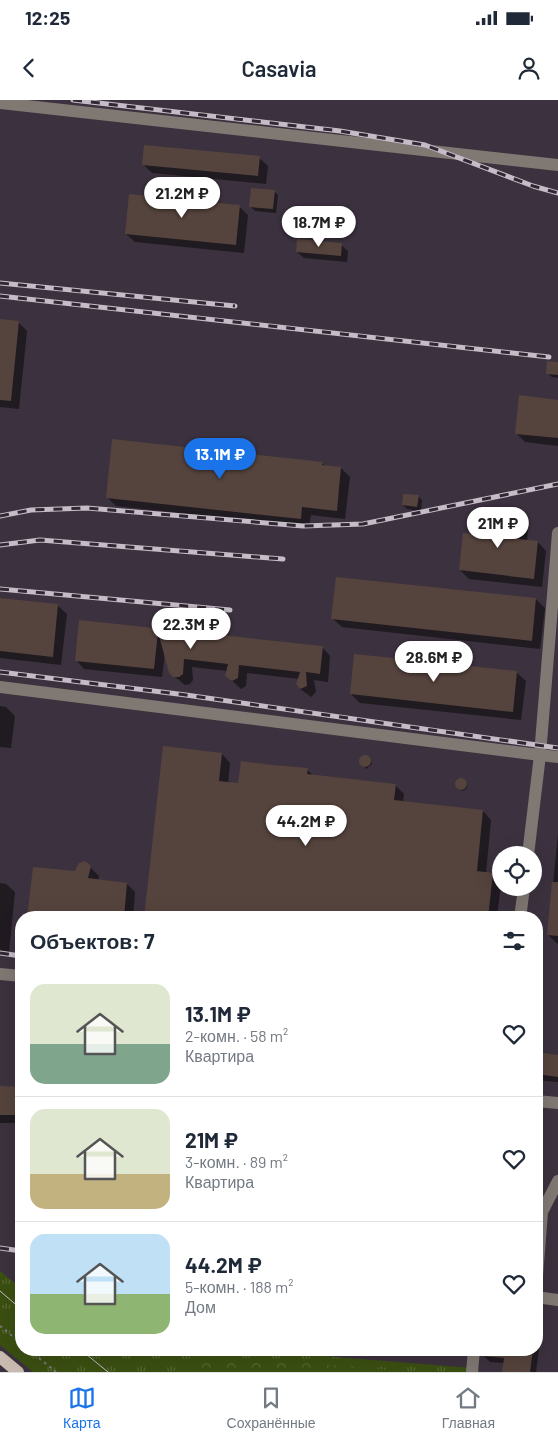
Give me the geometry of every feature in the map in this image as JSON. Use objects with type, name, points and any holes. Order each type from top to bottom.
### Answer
[{"type":"main road","points":[[0,1357],[18,1372]]},
{"type":"street","points":[[0,103],[558,165]]},
{"type":"street","points":[[529,846],[540,755],[558,533]]},
{"type":"street","points":[[0,687],[558,757]]},
{"type":"street","points":[[521,911],[523,896]]},
{"type":"street","points":[[0,974],[15,975]]},
{"type":"street","points":[[543,1102],[558,1103]]},
{"type":"street","points":[[543,1205],[558,1181]]},
{"type":"street","points":[[543,1299],[558,1300]]},
{"type":"street","points":[[472,1372],[473,1356]]},
{"type":"path","points":[[0,1326],[15,1338]]},
{"type":"path","points":[[36,1356],[56,1372]]},
{"type":"green space","points":[[0,1271],[15,1283],[15,1356],[325,1356],[472,1368],[480,1372],[33,1372],[0,1345]]},
{"type":"green space","points":[[196,1356],[221,1356],[405,1372],[199,1372],[195,1369],[194,1359]]},
{"type":"building","points":[[144,145],[260,156],[258,176],[142,165]]},
{"type":"building","points":[[251,188],[275,190],[273,209],[249,207]]},
{"type":"building","points":[[129,194],[240,205],[236,245],[125,234]]},
{"type":"building","points":[[297,239],[342,243],[341,256],[296,252]]},
{"type":"building","points":[[0,319],[19,321],[11,401],[0,400]]},
{"type":"building","points":[[547,361],[558,362],[558,375],[546,374]]},
{"type":"building","points":[[519,395],[558,400],[558,438],[515,434]]},
{"type":"building","points":[[112,439],[323,462],[322,465],[341,467],[337,511],[302,507],[301,519],[106,498]]},
{"type":"building","points":[[403,494],[419,495],[417,507],[402,505]]},
{"type":"building","points":[[476,515],[520,520],[518,539],[538,541],[534,579],[459,570],[463,533],[474,534]]},
{"type":"building","points":[[336,577],[536,598],[532,641],[331,619]]},
{"type":"building","points":[[0,598],[58,604],[53,657],[0,651]]},
{"type":"building","points":[[79,620],[323,646],[320,674],[306,672],[307,686],[300,689],[296,684],[300,672],[239,665],[238,678],[232,681],[225,676],[228,664],[184,659],[183,674],[179,677],[173,677],[169,673],[158,632],[154,669],[75,661]]},
{"type":"building","points":[[354,654],[517,671],[513,712],[350,694]]},
{"type":"building","points":[[163,746],[222,753],[219,781],[238,783],[241,761],[308,768],[307,774],[396,784],[394,800],[483,810],[477,871],[492,873],[489,911],[145,911]]},
{"type":"building","points":[[363,755],[367,755],[371,761],[367,767],[363,767],[359,763],[359,759]]},
{"type":"building","points":[[459,778],[463,778],[467,784],[463,790],[459,790],[455,786],[455,782]]},
{"type":"building","points":[[85,861],[91,866],[88,878],[127,883],[125,911],[28,911],[33,867],[75,871],[79,863]]},
{"type":"building","points":[[552,882],[558,882],[558,936],[547,935]]},
{"type":"building","points":[[543,1053],[558,1055],[558,1077],[543,1075]]},
{"type":"building","points":[[0,1086],[15,1087],[15,1115],[0,1115]]},
{"type":"building","points":[[482,1356],[532,1356],[530,1372],[502,1372],[504,1358]]},
{"type":"tram line","points":[[0,1291],[15,1304]]},
{"type":"tram line","points":[[88,1356],[108,1372]]},
{"type":"railway","points":[[73,100],[340,131],[425,145],[533,186],[558,193]]},
{"type":"railway","points":[[0,283],[235,306]]},
{"type":"railway","points":[[0,296],[549,357]]},
{"type":"railway","points":[[0,516],[31,510],[87,508],[303,526],[363,524],[558,484]]},
{"type":"railway","points":[[0,545],[40,540],[283,559]]},
{"type":"railway","points":[[0,589],[230,610]]},
{"type":"railway","points":[[0,672],[186,695],[558,748]]},
{"type":"railway","points":[[0,953],[15,955]]},
{"type":"railway","points":[[0,1248],[15,1250]]}]
